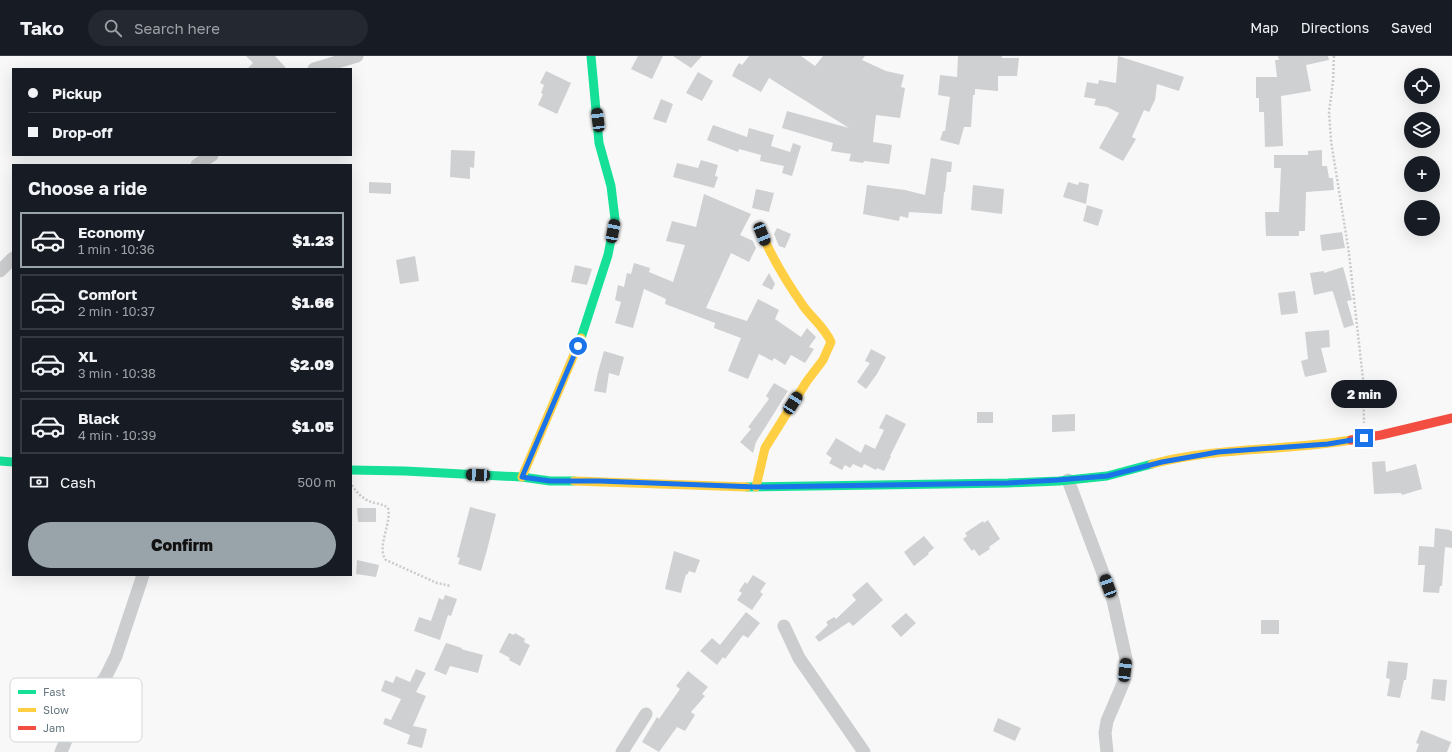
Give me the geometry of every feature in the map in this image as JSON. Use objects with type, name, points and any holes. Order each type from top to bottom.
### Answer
[{"type":"street","points":[[317,68],[357,56]]},
{"type":"street","points":[[522,477],[584,332],[608,255],[615,219],[611,186],[600,143],[591,56]]},
{"type":"street","points":[[198,164],[210,156]]},
{"type":"street","points":[[756,487],[765,448],[807,381],[823,360],[831,342],[829,334],[808,311],[791,289],[771,255],[762,234]]},
{"type":"street","points":[[0,271],[12,259]]},
{"type":"street","points":[[352,470],[522,477],[550,481],[599,481],[756,487],[1000,484],[1107,476],[1162,462],[1218,452],[1328,444],[1364,438],[1452,418]]},
{"type":"street","points":[[0,461],[12,462]]},
{"type":"street","points":[[1068,480],[1113,600],[1126,659],[1124,681],[1107,720],[1105,733],[1107,752]]},
{"type":"street","points":[[105,678],[114,662],[143,576]]},
{"type":"street","points":[[784,626],[799,658],[864,752]]},
{"type":"street","points":[[622,752],[646,714]]},
{"type":"street","points":[[60,752],[65,742]]},
{"type":"path","points":[[1334,56],[1333,82],[1329,112],[1331,141],[1349,253],[1363,379],[1364,438]]},
{"type":"path","points":[[352,485],[356,491],[369,501],[385,505],[388,508],[387,529],[383,543],[384,558],[418,576],[436,583],[451,586]]},
{"type":"building","points":[[246,56],[275,56],[286,68],[248,68],[253,63]]},
{"type":"building","points":[[638,56],[663,56],[652,79],[631,69]]},
{"type":"building","points":[[673,56],[702,56],[691,68]]},
{"type":"building","points":[[749,56],[801,56],[815,66],[823,56],[865,56],[862,60],[886,71],[904,75],[901,87],[905,88],[900,118],[876,115],[873,142],[892,145],[889,164],[849,161],[851,154],[831,151],[833,143],[782,128],[787,111],[849,128],[769,78],[761,92],[732,76],[739,63],[742,65]]},
{"type":"building","points":[[958,56],[1002,56],[1002,58],[1019,58],[1017,76],[998,76],[998,91],[975,89],[975,95],[973,95],[971,127],[964,127],[959,145],[940,140],[943,131],[945,131],[950,97],[938,95],[940,75],[957,77]]},
{"type":"building","points":[[1118,56],[1184,77],[1179,91],[1157,84],[1155,100],[1149,112],[1144,110],[1132,137],[1136,139],[1123,161],[1099,148],[1119,113],[1107,107],[1094,105],[1096,99],[1084,97],[1087,82],[1098,84],[1099,80],[1116,83]]},
{"type":"building","points":[[1278,56],[1328,56],[1329,60],[1306,65],[1311,91],[1281,96],[1283,146],[1265,147],[1264,112],[1259,112],[1259,98],[1256,98],[1256,77],[1277,77],[1275,60],[1279,60]]},
{"type":"building","points":[[546,71],[571,83],[557,114],[538,105],[543,94],[541,93],[544,85],[540,83]]},
{"type":"building","points":[[698,72],[713,81],[702,101],[686,93]]},
{"type":"building","points":[[661,99],[673,104],[666,123],[653,119]]},
{"type":"building","points":[[713,125],[747,137],[749,128],[774,135],[771,146],[790,152],[793,143],[801,146],[792,176],[782,173],[784,166],[760,161],[761,155],[739,149],[738,152],[707,140]]},
{"type":"building","points":[[451,150],[475,151],[474,168],[470,167],[470,179],[450,177]]},
{"type":"building","points":[[1322,150],[1322,166],[1327,166],[1329,178],[1333,178],[1334,190],[1306,192],[1305,231],[1299,231],[1299,236],[1266,236],[1265,212],[1279,212],[1281,168],[1274,168],[1274,155],[1308,155],[1308,151]]},
{"type":"building","points":[[931,158],[952,162],[951,172],[947,172],[942,214],[909,212],[908,218],[900,216],[899,221],[863,214],[867,185],[905,190],[925,195]]},
{"type":"building","points":[[701,160],[718,165],[715,176],[718,177],[714,188],[673,177],[677,163],[698,168]]},
{"type":"building","points":[[369,182],[391,183],[391,194],[369,193]]},
{"type":"building","points":[[1068,182],[1078,185],[1079,182],[1089,184],[1086,204],[1063,197]]},
{"type":"building","points":[[973,185],[1004,189],[1002,214],[971,210]]},
{"type":"building","points":[[756,189],[774,193],[769,212],[752,208]]},
{"type":"building","points":[[704,194],[751,214],[740,235],[753,241],[756,248],[749,262],[731,253],[706,308],[747,321],[758,299],[779,310],[775,319],[801,337],[807,328],[816,337],[809,347],[814,349],[805,363],[791,355],[785,365],[774,358],[772,361],[759,354],[748,379],[728,371],[741,338],[714,328],[715,323],[665,304],[666,299],[644,289],[633,328],[615,323],[621,302],[615,300],[618,285],[624,287],[627,273],[631,274],[634,263],[650,268],[649,272],[673,282],[685,245],[666,241],[672,221],[696,227]]},
{"type":"building","points":[[1087,205],[1103,210],[1098,226],[1083,221]]},
{"type":"building","points":[[777,228],[791,234],[785,248],[779,246],[774,234]]},
{"type":"building","points":[[1342,232],[1345,248],[1322,251],[1320,235]]},
{"type":"building","points":[[415,256],[419,281],[400,284],[396,260]]},
{"type":"building","points":[[575,265],[592,269],[587,285],[571,282]]},
{"type":"building","points":[[1343,267],[1352,300],[1347,301],[1354,325],[1344,328],[1333,292],[1314,295],[1310,273],[1324,271],[1324,273]]},
{"type":"building","points":[[769,273],[775,284],[772,290],[762,285]]},
{"type":"building","points":[[1295,291],[1298,313],[1281,315],[1278,293]]},
{"type":"building","points":[[1329,330],[1330,347],[1321,348],[1327,372],[1305,377],[1301,361],[1308,359],[1305,332]]},
{"type":"building","points":[[871,349],[886,357],[877,374],[866,389],[857,382],[870,363],[865,361]]},
{"type":"building","points":[[604,351],[624,357],[619,376],[609,373],[606,393],[594,391]]},
{"type":"building","points":[[774,383],[788,391],[756,442],[753,453],[740,442],[751,429],[748,427],[769,399],[766,396]]},
{"type":"building","points":[[977,412],[993,412],[993,423],[977,423]]},
{"type":"building","points":[[886,414],[906,424],[884,471],[877,468],[876,470],[864,464],[862,468],[853,464],[850,468],[845,465],[842,470],[829,463],[832,458],[826,454],[836,438],[861,453],[865,444],[875,449],[884,430],[879,428]]},
{"type":"building","points":[[1075,414],[1075,431],[1052,432],[1052,415]]},
{"type":"building","points":[[1385,461],[1386,472],[1416,464],[1422,489],[1402,495],[1401,493],[1374,494],[1372,462]]},
{"type":"building","points":[[470,507],[496,514],[481,571],[458,564],[460,558],[457,557]]},
{"type":"building","points":[[357,508],[376,508],[376,522],[358,522]]},
{"type":"building","points":[[988,520],[1000,539],[989,547],[990,549],[979,556],[974,549],[972,551],[963,539],[967,536],[965,533],[983,521],[984,523]]},
{"type":"building","points":[[1435,528],[1452,531],[1452,548],[1445,547],[1442,586],[1440,586],[1439,593],[1423,592],[1425,565],[1418,565],[1419,546],[1434,547]]},
{"type":"building","points":[[924,536],[934,548],[914,566],[904,552]]},
{"type":"building","points":[[674,551],[700,560],[695,573],[689,571],[687,575],[686,574],[681,593],[665,589]]},
{"type":"building","points":[[357,560],[379,565],[376,577],[356,574]]},
{"type":"building","points":[[753,575],[766,583],[760,592],[763,594],[752,610],[737,600],[742,593],[739,591],[745,582],[747,584]]},
{"type":"building","points":[[867,582],[883,600],[853,626],[849,622],[819,642],[815,637],[828,625],[826,622],[834,617],[836,619],[856,600],[852,595]]},
{"type":"building","points":[[445,595],[457,599],[451,616],[448,615],[440,640],[414,631],[419,617],[431,621],[439,598],[443,600]]},
{"type":"building","points":[[746,612],[760,623],[748,638],[743,635],[725,659],[723,657],[717,665],[700,651],[712,638],[720,645]]},
{"type":"building","points":[[906,613],[916,623],[901,637],[891,626]]},
{"type":"building","points":[[1261,620],[1279,620],[1279,634],[1261,634]]},
{"type":"building","points":[[509,633],[514,635],[515,633],[525,639],[524,642],[530,645],[520,666],[499,652]]},
{"type":"building","points":[[446,643],[483,655],[478,673],[450,666],[446,675],[434,670]]},
{"type":"building","points":[[1388,661],[1408,663],[1406,680],[1404,680],[1400,698],[1387,696],[1390,679],[1386,678]]},
{"type":"building","points":[[416,669],[426,673],[416,692],[426,696],[413,726],[427,729],[422,748],[407,744],[410,735],[383,724],[385,718],[391,720],[401,699],[381,691],[385,680],[393,683],[396,676],[410,682]]},
{"type":"building","points":[[688,671],[708,687],[702,694],[705,696],[691,712],[695,715],[685,731],[677,727],[659,752],[642,742],[657,717],[659,719],[680,689],[676,686]]},
{"type":"building","points":[[1433,679],[1447,680],[1445,701],[1431,699]]},
{"type":"building","points":[[998,718],[1021,728],[1015,741],[993,731]]},
{"type":"building","points":[[1421,730],[1451,742],[1447,752],[1416,752],[1419,744],[1416,743]]},
{"type":"traffic: fast","points":[[581,338],[608,255],[615,219],[611,186],[599,143],[591,56]]},
{"type":"traffic: fast","points":[[0,461],[12,462]]},
{"type":"traffic: fast","points":[[747,487],[1059,481],[1107,476],[1152,464]]},
{"type":"traffic: fast","points":[[352,470],[405,471],[522,477],[550,481],[574,481]]},
{"type":"traffic: slow","points":[[756,487],[765,448],[807,381],[823,360],[831,342],[826,332],[804,307],[792,290],[762,234]]},
{"type":"traffic: slow","points":[[522,477],[581,338]]},
{"type":"traffic: slow","points":[[1152,464],[1201,455],[1351,440]]},
{"type":"traffic: slow","points":[[574,481],[747,487]]},
{"type":"traffic: jam","points":[[1351,440],[1381,435],[1452,418]]},
{"type":"route","points":[[578,346],[522,477],[550,481],[599,481],[756,487],[1008,483],[1107,476],[1162,462],[1218,452],[1328,444],[1364,438]]}]
